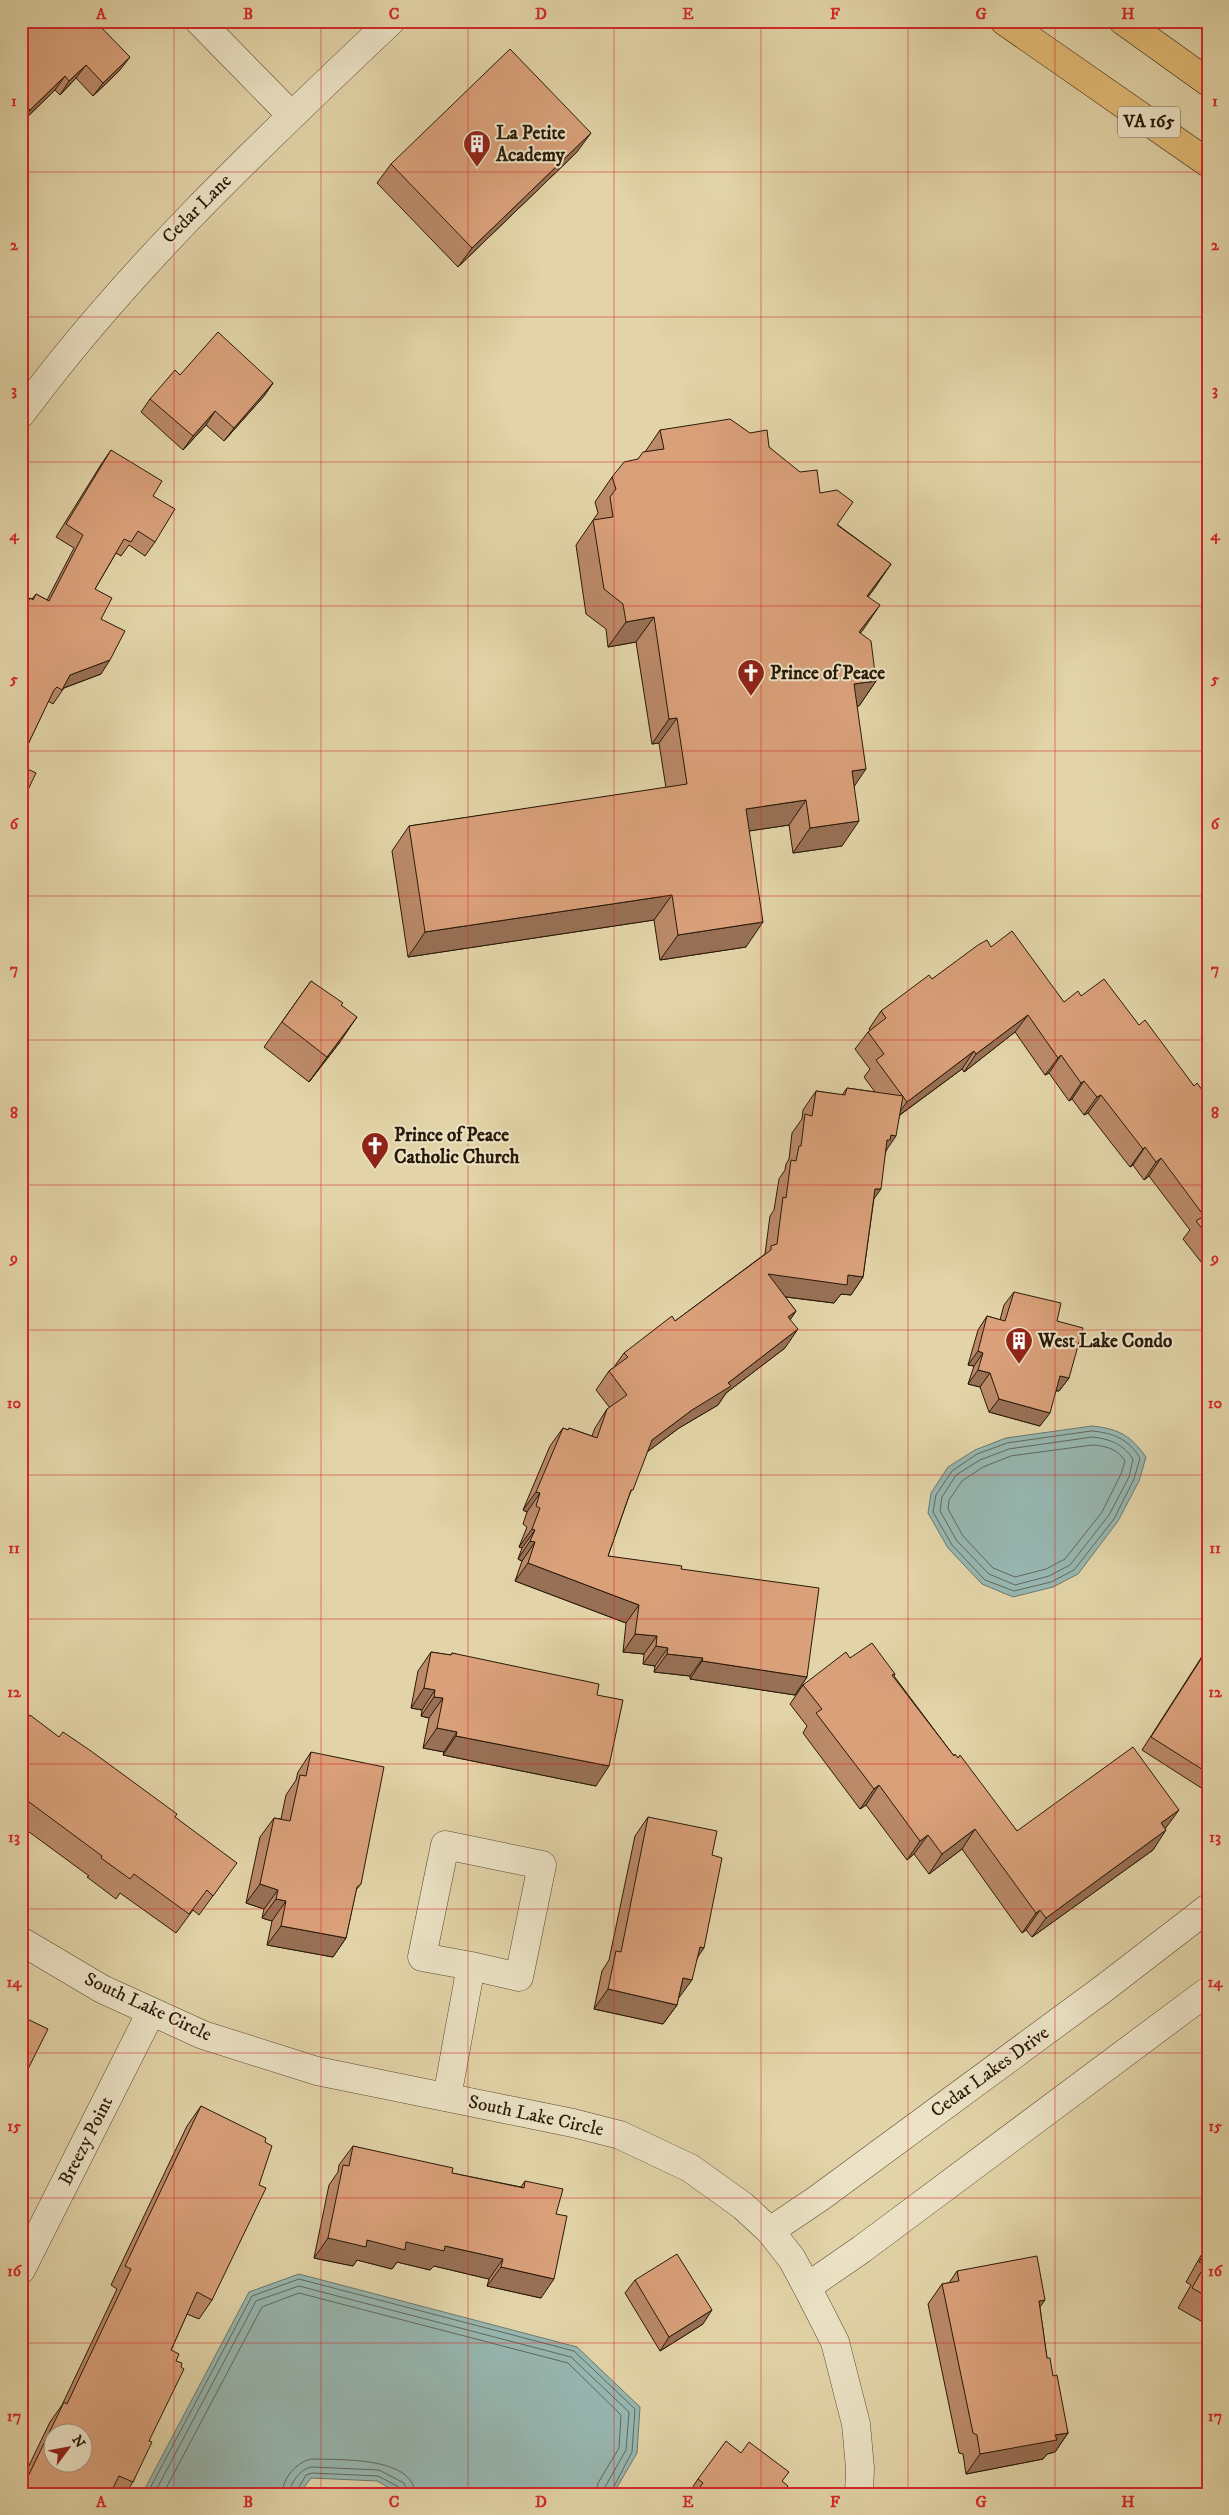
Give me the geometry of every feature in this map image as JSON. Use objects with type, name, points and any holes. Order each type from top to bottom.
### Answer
[{"type":"main road","name":"VA 165","points":[[1004,21],[1208,163]]},
{"type":"main road","points":[[1123,21],[1208,82]]},
{"type":"street","points":[[199,21],[291,115]]},
{"type":"street","name":"Cedar Lane","points":[[21,414],[98,316],[160,245],[291,115],[390,21]]},
{"type":"street","points":[[445,1845],[542,1865],[519,1977],[471,1966],[422,1957],[445,1845]]},
{"type":"street","name":"Cedar Lakes Drive","points":[[770,2231],[851,2174],[1103,1989],[1208,1908]]},
{"type":"street","name":"South Lake Circle","points":[[21,1941],[102,1989],[203,2034],[317,2071],[573,2123],[620,2135],[690,2168],[743,2206],[770,2231],[792,2259],[807,2286],[835,2342],[856,2424],[860,2468],[859,2494]]},
{"type":"street","points":[[447,2097],[471,1966]]},
{"type":"street","points":[[807,2286],[862,2249],[1208,1991]]},
{"type":"street","name":"Breezy Point","points":[[21,2270],[151,2012]]},
{"type":"water","points":[[1092,1426],[1110,1429],[1123,1434],[1135,1443],[1146,1457],[1139,1481],[1118,1521],[1078,1574],[1053,1587],[1013,1597],[982,1584],[948,1548],[928,1513],[931,1493],[948,1467],[975,1450],[1006,1438]]},
{"type":"water","points":[[299,2274],[577,2347],[640,2407],[637,2453],[613,2494],[400,2494],[377,2481],[311,2478],[299,2494],[142,2494],[249,2292]]},
{"type":"building","points":[[22,21],[95,21],[130,57],[103,83],[86,65],[69,81],[65,76],[30,110],[21,101]]},
{"type":"building","name":"La Petite Academy","points":[[510,49],[591,133],[472,248],[391,164]]},
{"type":"building","points":[[218,332],[273,383],[234,428],[215,411],[193,436],[150,399],[175,370],[180,375]]},
{"type":"building","name":"Prince of Peace","points":[[730,419],[750,433],[767,430],[769,447],[800,472],[817,470],[820,493],[837,490],[853,502],[837,525],[891,564],[867,596],[880,605],[859,632],[871,641],[876,681],[854,684],[866,769],[852,771],[859,821],[810,828],[806,800],[746,809],[763,922],[678,935],[672,895],[425,932],[409,826],[687,784],[677,718],[669,719],[654,617],[626,622],[623,604],[604,589],[593,520],[613,517],[610,497],[616,489],[612,477],[624,462],[638,459],[643,452],[664,449],[660,430]]},
{"type":"building","points":[[111,450],[162,481],[153,496],[175,509],[155,542],[138,531],[131,542],[124,539],[95,589],[112,598],[101,619],[125,631],[110,660],[70,675],[62,690],[57,687],[54,690],[21,759],[21,616],[30,598],[33,600],[36,594],[49,601],[83,535],[66,524]]},
{"type":"building","points":[[21,766],[36,773],[23,800],[28,803],[21,817]]},
{"type":"building","points":[[1012,931],[1064,1002],[1078,991],[1081,996],[1104,979],[1139,1025],[1145,1020],[1194,1086],[1197,1083],[1208,1098],[1208,1236],[1196,1221],[1204,1216],[1161,1158],[1156,1162],[1145,1147],[1143,1149],[1101,1095],[1097,1097],[1084,1081],[1081,1083],[1061,1055],[1058,1058],[1028,1015],[976,1054],[974,1051],[907,1102],[876,1060],[884,1054],[868,1032],[886,1018],[881,1011],[929,975],[932,979],[978,945],[987,940],[991,947]]},
{"type":"building","points":[[311,981],[343,1003],[341,1005],[357,1017],[327,1057],[282,1022]]},
{"type":"building","points":[[847,1088],[903,1096],[896,1136],[891,1135],[890,1140],[887,1140],[881,1189],[875,1189],[863,1277],[848,1275],[847,1285],[768,1274],[796,1311],[788,1317],[798,1329],[728,1383],[731,1386],[692,1410],[652,1440],[633,1490],[631,1490],[608,1556],[682,1566],[681,1569],[819,1588],[807,1677],[702,1661],[703,1658],[667,1654],[668,1648],[656,1646],[657,1636],[635,1634],[639,1605],[528,1563],[535,1542],[530,1541],[535,1530],[532,1529],[540,1508],[536,1506],[540,1493],[536,1492],[563,1428],[568,1430],[569,1428],[597,1438],[607,1409],[627,1395],[609,1371],[628,1357],[624,1353],[672,1316],[675,1321],[771,1250],[771,1246],[777,1244],[783,1197],[786,1198],[791,1160],[796,1161],[799,1146],[801,1146],[805,1114],[812,1116],[816,1091],[845,1095]]},
{"type":"building","name":"West Lake Condo","points":[[1014,1292],[1061,1303],[1057,1321],[1083,1328],[1069,1378],[1060,1376],[1050,1413],[999,1399],[990,1373],[978,1370],[983,1353],[978,1351],[987,1316],[1005,1321]]},
{"type":"building","points":[[872,1643],[895,1674],[892,1675],[954,1756],[955,1754],[958,1758],[960,1755],[1017,1831],[1133,1747],[1179,1810],[1161,1823],[1166,1830],[1046,1918],[1040,1910],[1036,1913],[975,1829],[942,1854],[928,1835],[920,1841],[879,1785],[874,1789],[816,1713],[822,1709],[803,1685],[846,1652],[850,1658]]},
{"type":"building","points":[[1208,1648],[1208,1773],[1151,1737]]},
{"type":"building","points":[[431,1652],[451,1655],[452,1653],[599,1684],[597,1695],[623,1700],[609,1766],[456,1736],[457,1732],[437,1728],[443,1698],[434,1697],[435,1690],[424,1688]]},
{"type":"building","points":[[30,1715],[59,1737],[63,1732],[91,1751],[177,1814],[175,1817],[237,1863],[213,1896],[207,1890],[189,1914],[134,1874],[130,1879],[21,1796],[21,1727]]},
{"type":"building","points":[[311,1752],[384,1767],[361,1884],[357,1887],[346,1938],[281,1926],[286,1901],[276,1899],[278,1890],[260,1884],[274,1818],[290,1821],[300,1775],[306,1776]]},
{"type":"building","points":[[648,1817],[717,1831],[712,1855],[722,1858],[704,1948],[700,1947],[692,1980],[683,1978],[677,2005],[608,1989],[616,1951],[621,1952]]},
{"type":"building","points":[[21,2016],[48,2029],[21,2083]]},
{"type":"building","points":[[201,2106],[266,2138],[265,2142],[272,2146],[259,2185],[266,2188],[212,2300],[197,2292],[171,2350],[179,2354],[176,2361],[182,2363],[181,2367],[184,2369],[149,2441],[152,2442],[133,2482],[119,2476],[110,2494],[23,2494],[21,2491],[42,2448],[42,2472],[92,2472],[92,2422],[54,2422],[64,2402],[67,2404],[131,2269],[125,2266]]},
{"type":"building","points":[[353,2146],[453,2168],[452,2173],[524,2188],[525,2181],[563,2189],[556,2214],[567,2216],[554,2279],[501,2267],[503,2259],[445,2246],[444,2251],[406,2242],[405,2250],[367,2240],[366,2247],[328,2238],[343,2165],[349,2166]]},
{"type":"building","points":[[1208,2247],[1208,2297],[1192,2288],[1205,2265],[1199,2262]]},
{"type":"building","points":[[677,2254],[712,2310],[669,2337],[635,2280]]},
{"type":"building","points":[[1037,2256],[1045,2300],[1039,2301],[1047,2358],[1050,2358],[1053,2376],[1057,2375],[1068,2433],[1055,2435],[1057,2440],[980,2454],[977,2435],[973,2433],[942,2284],[959,2281],[957,2271]]},
{"type":"building","points":[[726,2441],[741,2453],[749,2442],[789,2472],[782,2481],[788,2486],[783,2494],[695,2494],[703,2483],[698,2479]]},
{"type":"place","name":"La Petite Academy","points":[[477,168]]},
{"type":"place","name":"Prince of Peace","points":[[751,697]]},
{"type":"place","name":"Prince of Peace Catholic Church","points":[[375,1170]]},
{"type":"place","name":"West Lake Condo","points":[[1019,1365]]}]
